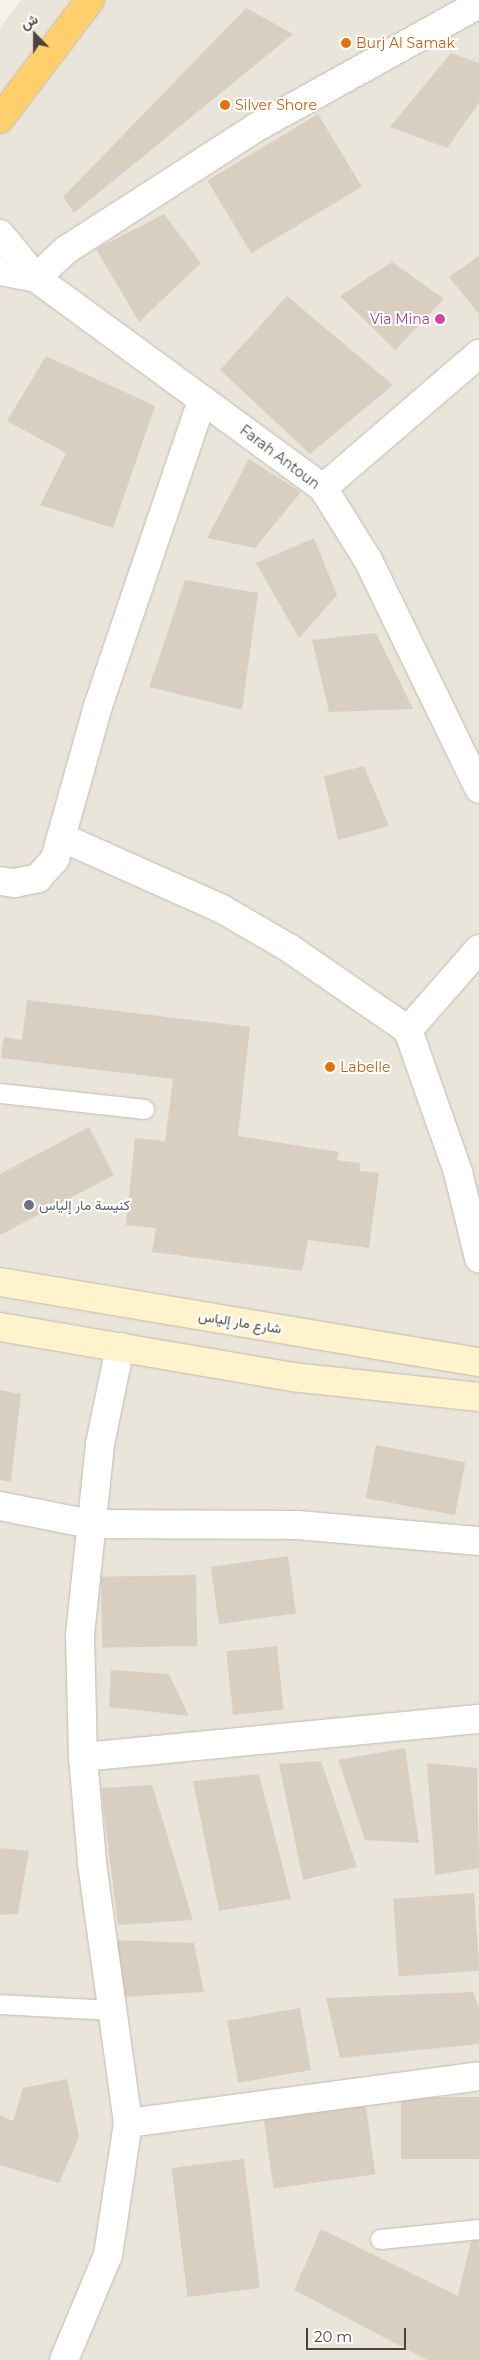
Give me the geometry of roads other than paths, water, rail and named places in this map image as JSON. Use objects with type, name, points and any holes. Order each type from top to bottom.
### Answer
[{"type":"highway","points":[[0,118],[90,0]]},
{"type":"street","points":[[36,278],[66,250],[257,127],[479,4]]},
{"type":"street","points":[[0,234],[36,278]]},
{"type":"street","points":[[0,271],[36,278]]},
{"type":"street","name":"Farah Antoun","points":[[36,278],[323,488],[368,560],[479,789]]},
{"type":"street","points":[[323,488],[479,354]]},
{"type":"street","points":[[0,881],[15,883],[38,878],[56,859],[98,706],[202,400]]},
{"type":"street","points":[[61,837],[222,909],[289,948],[408,1030],[458,1172],[479,1258]]},
{"type":"street","points":[[408,1030],[479,949]]},
{"type":"street","name":"شارع مار إلياس","points":[[0,1282],[479,1362]]},
{"type":"street","points":[[0,1327],[292,1377],[479,1397]]},
{"type":"street","points":[[64,2360],[108,2255],[128,2123],[112,2010],[83,1757],[80,1635],[90,1524],[120,1348]]},
{"type":"street","points":[[0,1506],[90,1524],[298,1525],[479,1541]]},
{"type":"street","points":[[83,1757],[479,1719]]},
{"type":"street","points":[[128,2123],[479,2076]]},
{"type":"lane","points":[[0,1092],[144,1109]]},
{"type":"lane","points":[[0,2004],[112,2010]]},
{"type":"lane","points":[[380,2239],[479,2229]]},
{"type":"place","name":"Burj Al Samak","points":[[346,43]]},
{"type":"place","name":"Silver Shore","points":[[225,105]]},
{"type":"place","name":"Via Mina","points":[[440,319]]},
{"type":"place","name":"Labelle","points":[[330,1067]]},
{"type":"place","name":"كنيسة مار إلياس","points":[[29,1205]]}]
